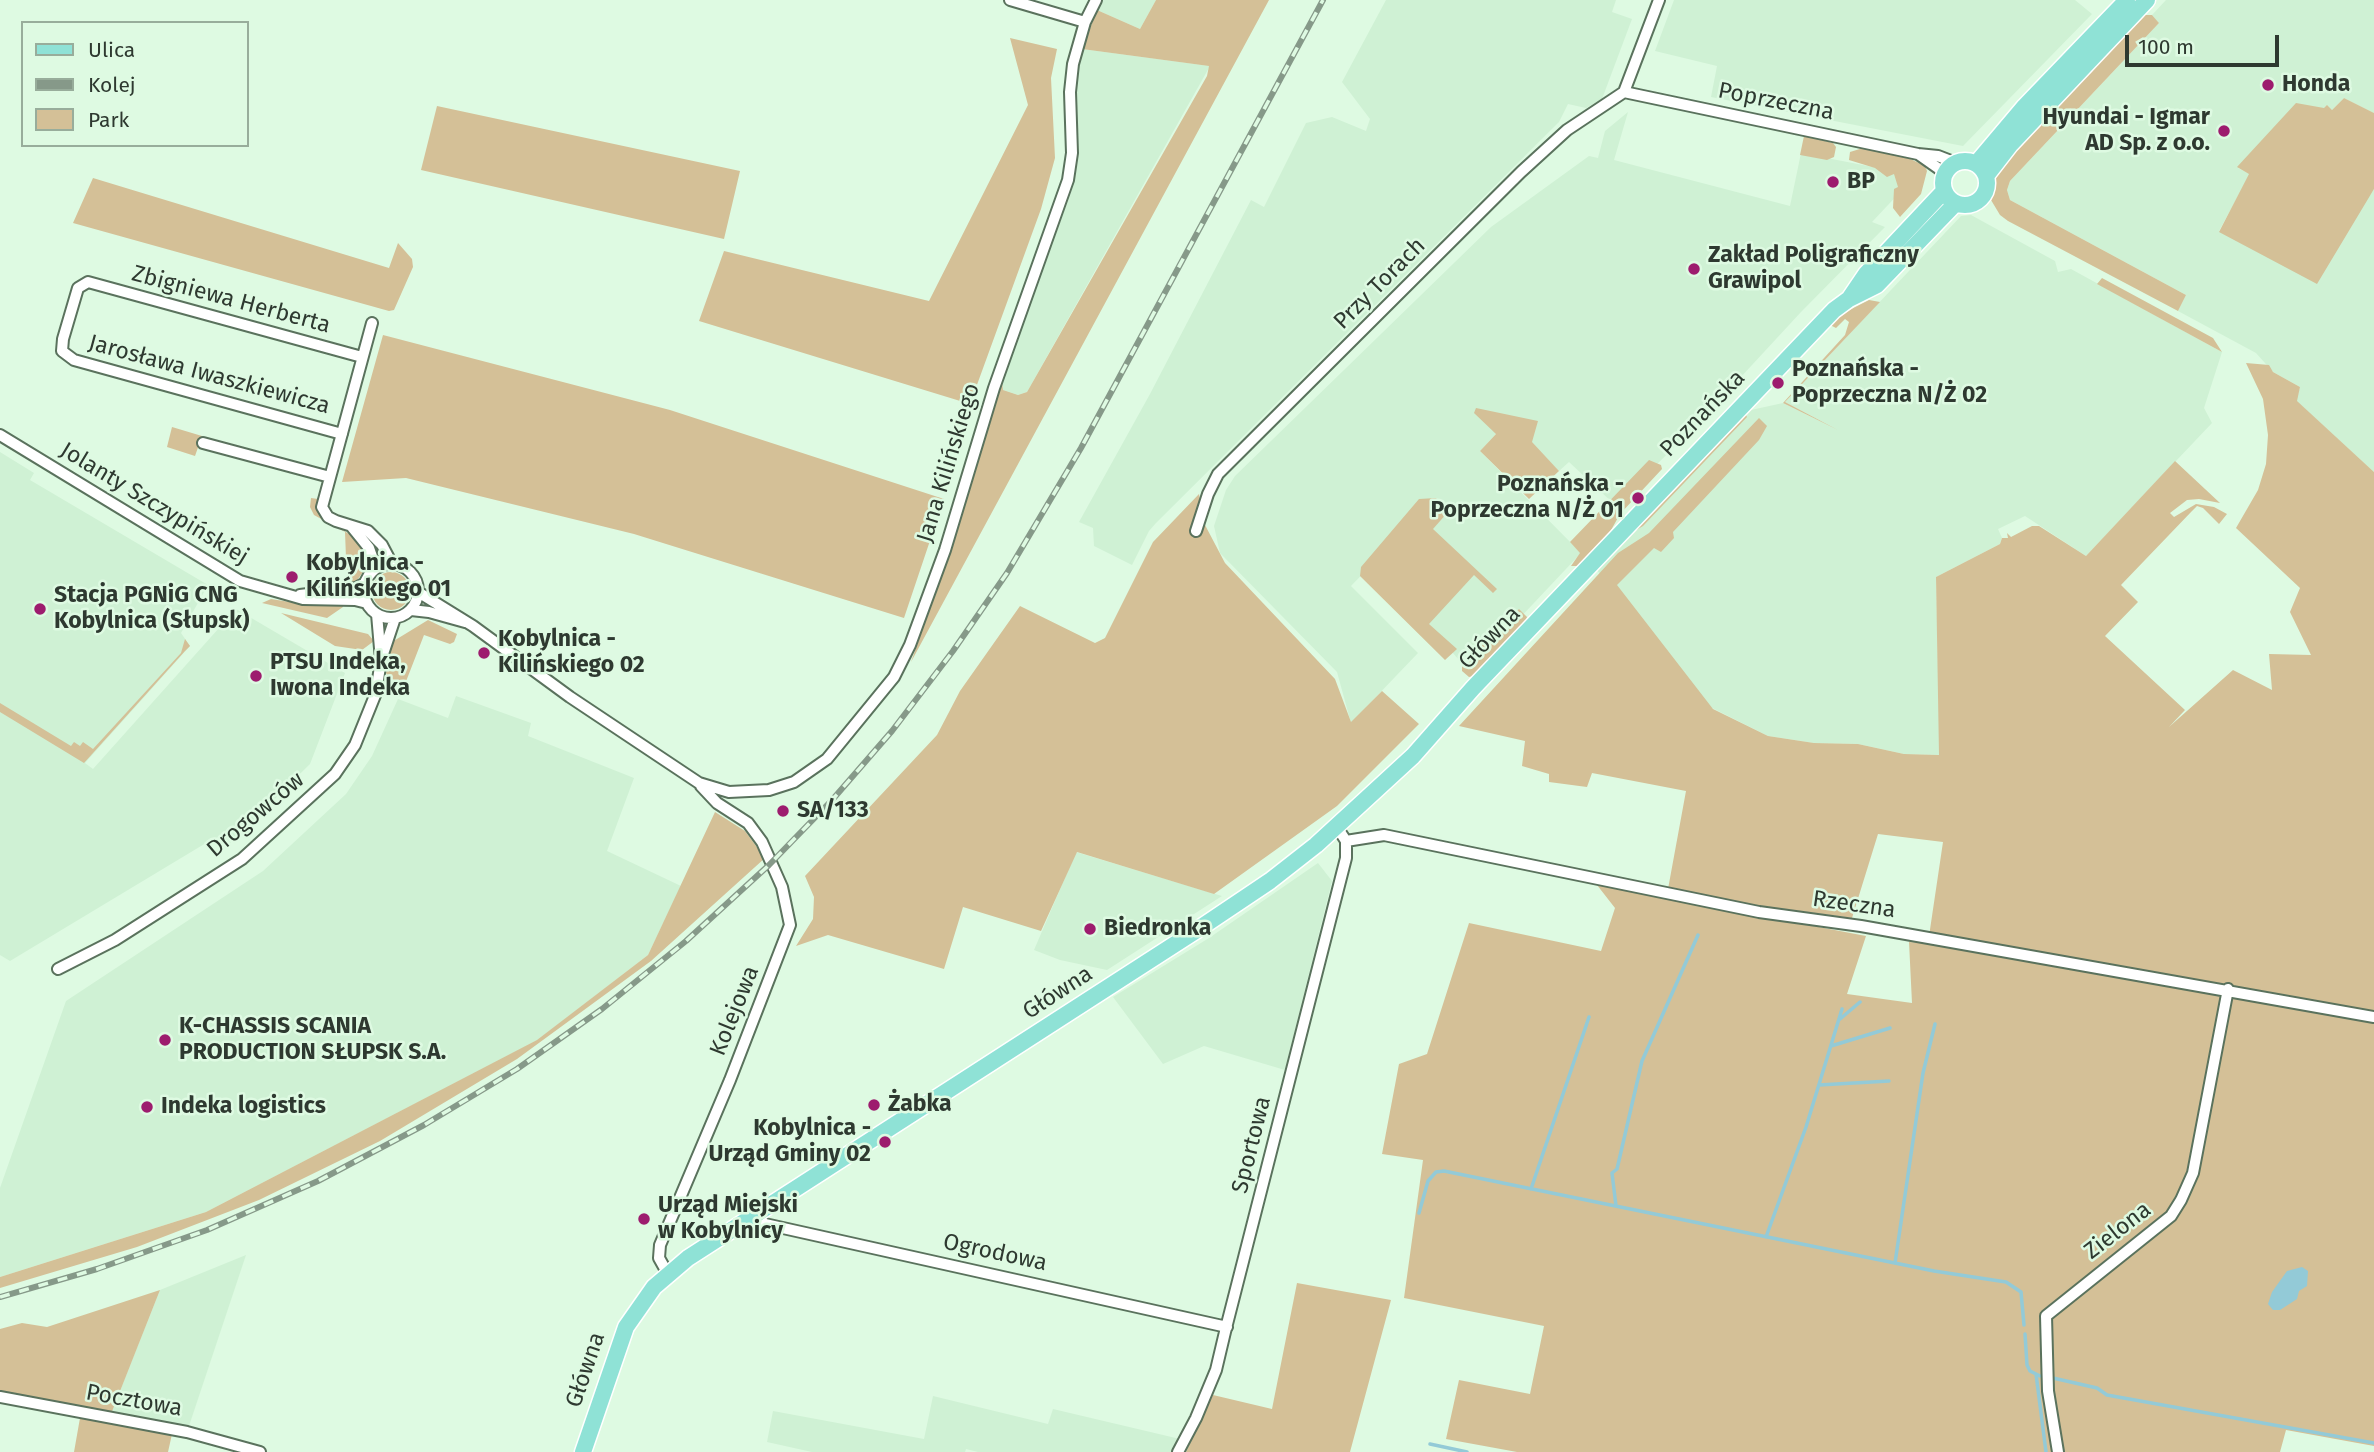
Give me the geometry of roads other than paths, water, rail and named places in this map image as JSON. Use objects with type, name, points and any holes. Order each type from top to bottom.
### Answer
[{"type":"main road","points":[[2127,0],[2025,106],[1981,170],[1986,189],[1979,200],[1972,204],[1956,203],[1944,191],[1951,168],[1981,170],[2010,145],[2147,0]]},
{"type":"main road","name":"Poznańska","points":[[1849,299],[1866,274],[1944,191]]},
{"type":"main road","name":"Poznańska","points":[[1591,564],[1826,318],[1849,299],[1877,285],[1956,203]]},
{"type":"main road","name":"Główna","points":[[583,1452],[610,1367],[638,1306],[668,1274],[1342,834],[1591,564]]},
{"type":"street","points":[[1010,0],[1085,22]]},
{"type":"street","name":"Jana Kilińskiego","points":[[699,783],[729,792],[755,792],[782,787],[805,776],[827,759],[846,738],[885,691],[903,661],[945,550],[990,398],[1068,180],[1072,153],[1071,76],[1085,22],[1097,0]]},
{"type":"street","points":[[1625,92],[1659,0]]},
{"type":"street","name":"Poprzeczna","points":[[1625,92],[1918,155],[1938,156],[1951,168]]},
{"type":"street","name":"Przy Torach","points":[[1196,531],[1208,494],[1218,474],[1521,172],[1567,130],[1625,92]]},
{"type":"street","name":"Zbigniewa Herberta","points":[[88,282],[362,358]]},
{"type":"street","name":"Jarosława Iwaszkiewicza","points":[[88,282],[82,284],[75,297],[62,344],[66,356],[342,434]]},
{"type":"street","points":[[372,323],[323,508],[328,517],[352,527],[362,528],[376,538],[392,564],[410,572],[416,581],[418,592],[411,611]]},
{"type":"street","name":"Jolanty Szczypińskiej","points":[[0,435],[233,577],[258,588],[292,596],[319,601],[355,600],[367,603]]},
{"type":"street","points":[[203,443],[330,477]]},
{"type":"street","points":[[352,527],[369,548],[376,568]]},
{"type":"street","points":[[392,564],[376,568],[365,583],[367,603],[377,614],[395,618],[411,611],[429,611],[467,623]]},
{"type":"street","name":"Jolanty Szczypińskiej","points":[[292,596],[356,588],[365,583]]},
{"type":"street","points":[[418,592],[467,623],[675,770],[699,783]]},
{"type":"street","name":"Drogowców","points":[[377,614],[381,660]]},
{"type":"street","name":"Drogowców","points":[[58,970],[115,940],[242,859],[335,774],[355,746],[365,723],[376,693],[381,660],[395,618]]},
{"type":"street","name":"Kolejowa","points":[[668,1274],[659,1258],[660,1245],[735,1067],[790,925],[782,887],[762,842],[748,823],[717,803],[699,783]]},
{"type":"street","name":"Rzeczna","points":[[1342,834],[1384,835],[1759,912],[1861,926],[2374,1017]]},
{"type":"street","name":"Sportowa","points":[[1178,1452],[1216,1370],[1346,858],[1342,834]]},
{"type":"street","name":"Zielona","points":[[2058,1452],[2048,1391],[2046,1317],[2171,1216],[2181,1200],[2193,1173],[2228,989]]},
{"type":"street","name":"Ogrodowa","points":[[756,1216],[765,1224],[1227,1327]]},
{"type":"street","name":"Pocztowa","points":[[0,1397],[187,1432],[260,1452]]},
{"type":"water","points":[[2302,1267],[2308,1271],[2307,1286],[2299,1291],[2297,1299],[2280,1310],[2273,1310],[2268,1304],[2272,1292],[2287,1271]]},
{"type":"waterway","points":[[1616,1206],[1612,1173],[1617,1169],[1642,1061],[1698,935]]},
{"type":"waterway","points":[[1840,1019],[1860,1002]]},
{"type":"waterway","points":[[1766,1237],[1806,1127],[1842,1009]]},
{"type":"waterway","points":[[1531,1189],[1589,1017]]},
{"type":"waterway","points":[[1895,1263],[1923,1073],[1935,1024]]},
{"type":"waterway","points":[[1831,1046],[1890,1028]]},
{"type":"waterway","points":[[1819,1085],[1889,1081]]},
{"type":"waterway","points":[[1419,1213],[1428,1181],[1436,1172],[1444,1171],[1934,1271],[2006,1282],[2021,1292],[2024,1325]]},
{"type":"waterway","points":[[2025,1334],[2027,1365],[2030,1371],[2040,1376]]},
{"type":"waterway","points":[[2036,1374],[2046,1452]]},
{"type":"waterway","points":[[2053,1378],[2097,1388],[2107,1395],[2374,1443]]},
{"type":"waterway","points":[[1430,1444],[1467,1452]]},
{"type":"railway","points":[[0,1297],[97,1269],[207,1230],[318,1181],[424,1125],[517,1069],[602,1009],[686,941],[769,865],[833,799],[892,731],[953,651],[1007,573],[1081,448],[1323,0]]},
{"type":"place","name":"Honda","points":[[2268,85]]},
{"type":"place","name":"Hyundai - Igmar AD Sp. z o.o.","points":[[2224,131]]},
{"type":"place","name":"BP","points":[[1833,182]]},
{"type":"place","name":"Zakład Poligraficzny Grawipol","points":[[1694,269]]},
{"type":"place","name":"Poznańska - Poprzeczna N/Ż 02","points":[[1778,383]]},
{"type":"place","name":"Poznańska - Poprzeczna N/Ż 01","points":[[1638,498]]},
{"type":"place","name":"Kobylnica - Kilińskiego 01","points":[[292,577]]},
{"type":"place","name":"Stacja PGNiG CNG Kobylnica (Słupsk)","points":[[40,609]]},
{"type":"place","name":"Kobylnica - Kilińskiego 02","points":[[484,653]]},
{"type":"place","name":"PTSU Indeka, Iwona Indeka","points":[[256,676]]},
{"type":"place","name":"SA/133","points":[[783,811]]},
{"type":"place","name":"Biedronka","points":[[1090,929]]},
{"type":"place","name":"K-CHASSIS SCANIA PRODUCTION SŁUPSK S.A.","points":[[165,1040]]},
{"type":"place","name":"Żabka","points":[[874,1105]]},
{"type":"place","name":"Indeka logistics","points":[[147,1107]]},
{"type":"place","name":"Kobylnica - Urząd Gminy 02","points":[[885,1142]]},
{"type":"place","name":"Urząd Miejski w Kobylnicy","points":[[644,1219]]}]
